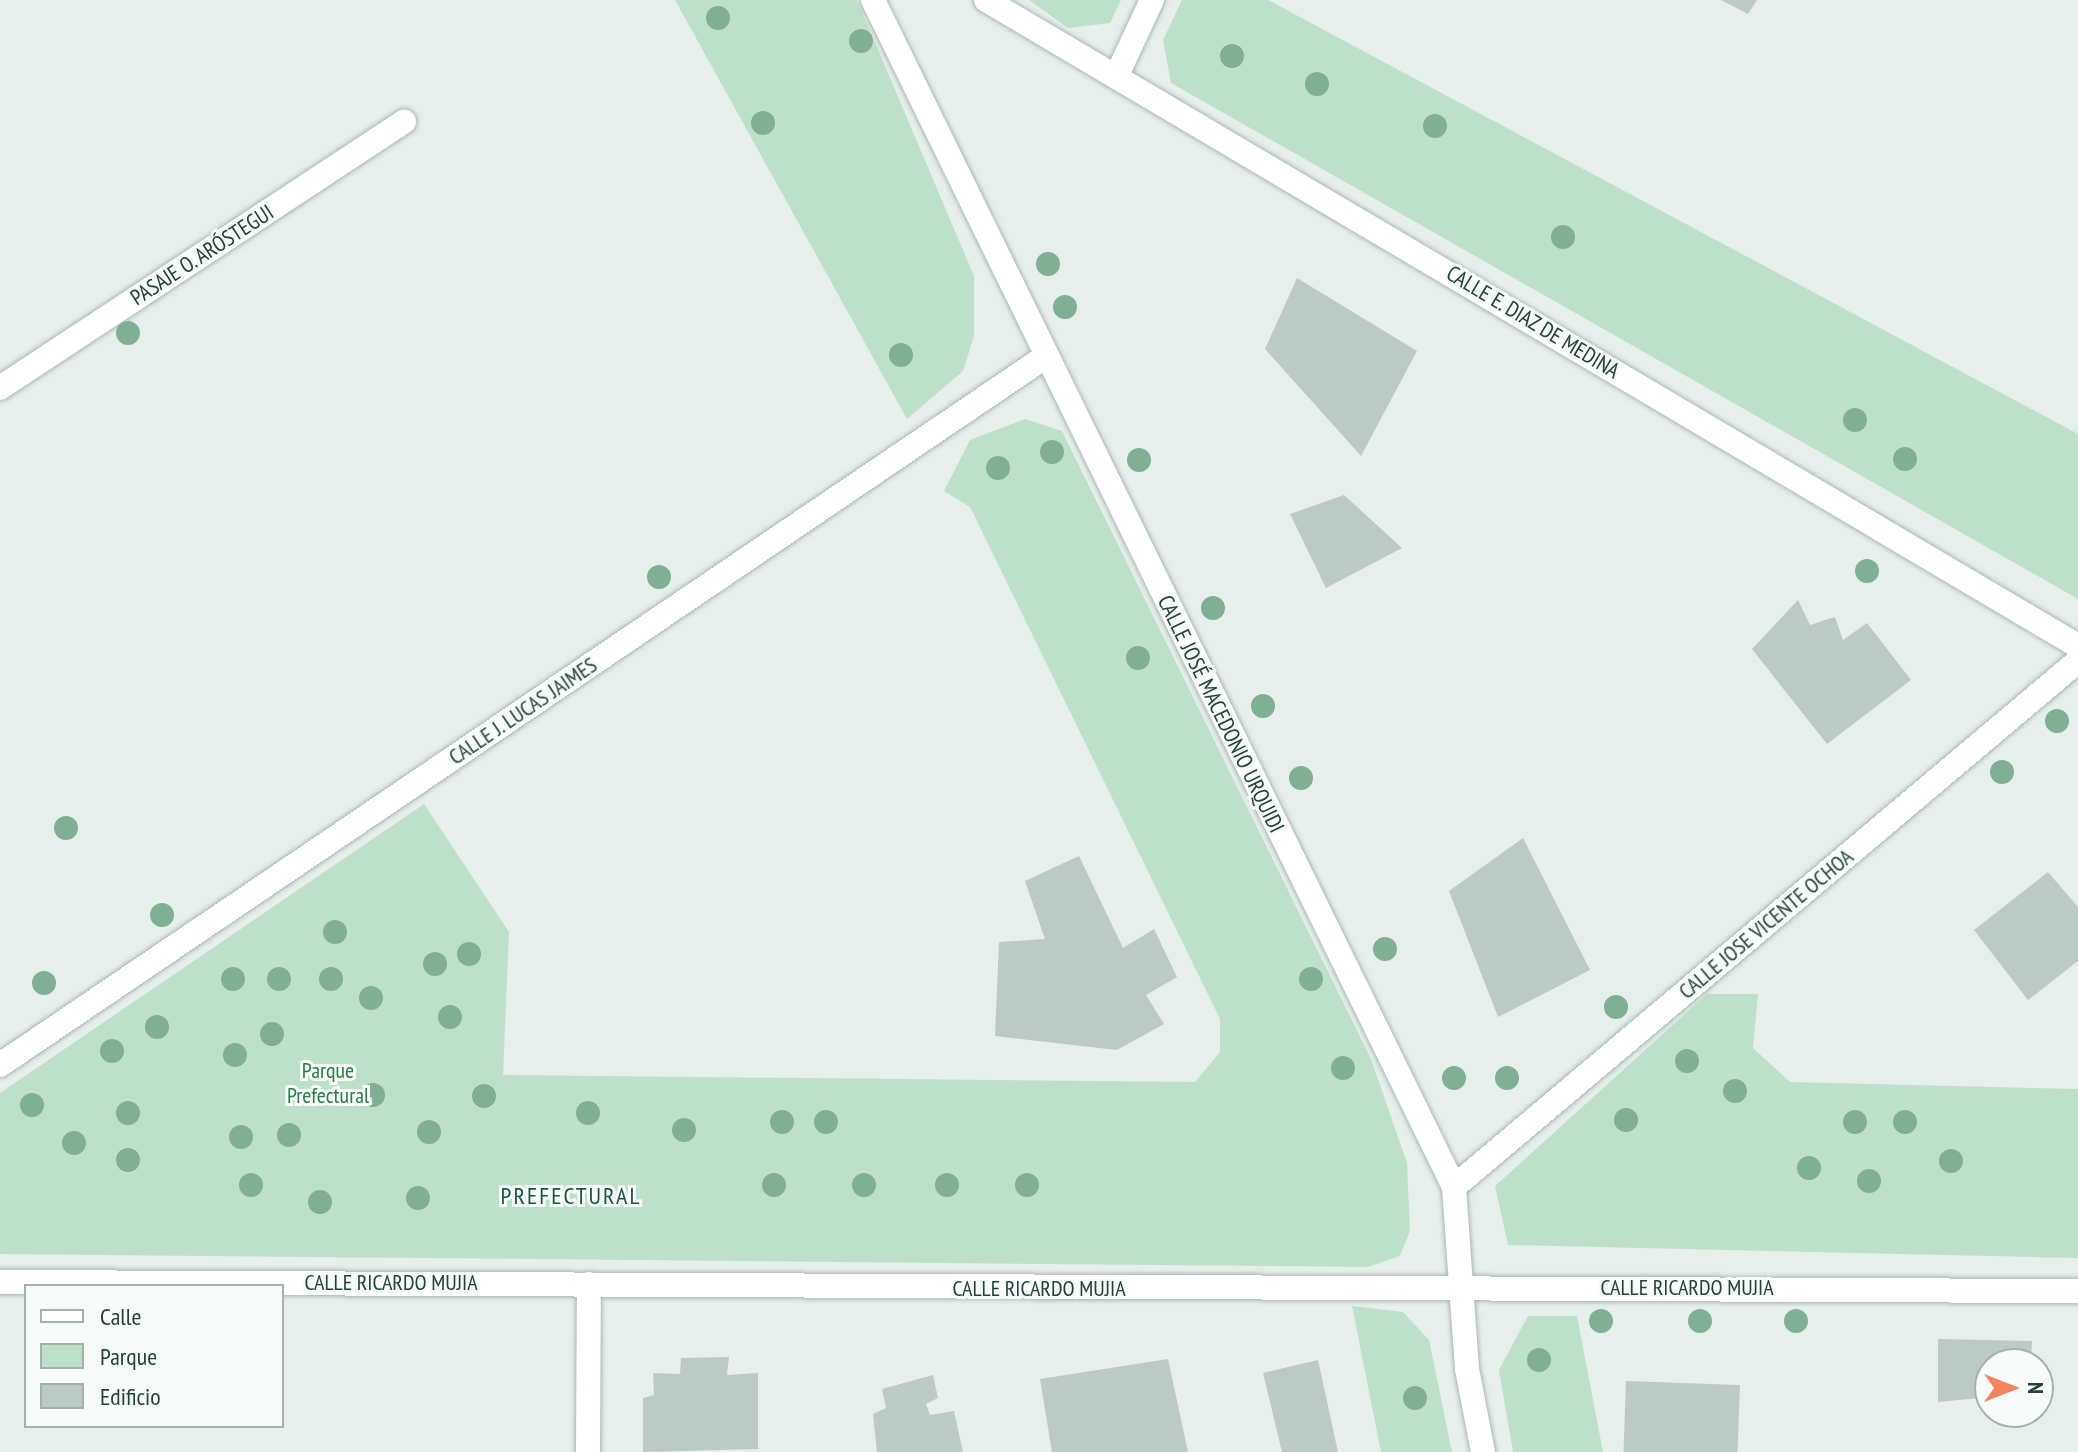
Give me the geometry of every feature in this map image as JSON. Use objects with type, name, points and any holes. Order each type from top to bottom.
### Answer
[{"type":"street","name":"CALLE JOSÉ MACEDONIO URQUIDI","points":[[873,0],[1045,357],[1454,1187],[1467,1369],[1483,1452]]},
{"type":"street","name":"CALLE E. DIAZ DE MEDINA","points":[[986,0],[2078,646]]},
{"type":"street","points":[[1117,75],[1152,0]]},
{"type":"street","name":"PASAJE O. ARÓSTEGUI","points":[[0,388],[404,122]]},
{"type":"street","name":"CALLE J. LUCAS JAIMES","points":[[0,1065],[1045,357]]},
{"type":"street","name":"CALLE JOSE VICENTE OCHOA","points":[[1454,1187],[2078,661]]},
{"type":"street","name":"CALLE RICARDO MUJIA","points":[[0,1282],[589,1284],[962,1290],[1463,1286],[2078,1291]]},
{"type":"street","points":[[588,1452],[589,1284]]},
{"type":"green space","points":[[675,0],[857,0],[974,276],[974,336],[963,371],[907,419]]},
{"type":"green space","points":[[1029,0],[1121,0],[1110,23],[1068,28]]},
{"type":"green space","points":[[1182,0],[1268,0],[2078,434],[2078,599],[1171,83],[1163,40]]},
{"type":"green space","name":"Parque Prefectural","points":[[1025,419],[1062,431],[1371,1059],[1407,1163],[1410,1231],[1400,1256],[1368,1267],[0,1254],[0,1093],[424,804],[509,932],[503,1075],[1195,1082],[1220,1052],[1220,1019],[970,507],[944,491],[970,440]]},
{"type":"green space","points":[[1707,994],[1758,994],[1753,1048],[1790,1082],[2078,1089],[2078,1258],[1508,1245],[1495,1186]]},
{"type":"green space","points":[[1352,1306],[1403,1312],[1429,1340],[1452,1452],[1381,1452]]},
{"type":"green space","points":[[1528,1316],[1577,1316],[1603,1452],[1513,1452],[1499,1370]]},
{"type":"building","points":[[1721,0],[1757,0],[1748,14]]},
{"type":"building","points":[[1297,278],[1417,351],[1361,456],[1265,349]]},
{"type":"building","points":[[1344,495],[1402,548],[1326,588],[1290,514]]},
{"type":"building","points":[[1798,600],[1810,625],[1835,617],[1843,640],[1867,623],[1911,680],[1827,744],[1752,649]]},
{"type":"building","points":[[1523,838],[1590,970],[1498,1017],[1449,891]]},
{"type":"building","points":[[1079,856],[1123,948],[1154,929],[1177,977],[1146,995],[1164,1024],[1117,1050],[995,1036],[999,942],[1045,939],[1025,881]]},
{"type":"building","points":[[2048,872],[2078,907],[2078,961],[2028,1000],[1974,930]]},
{"type":"building","points":[[1938,1339],[2032,1341],[2032,1348],[1974,1348],[1974,1399],[1938,1402]]},
{"type":"building","points":[[729,1357],[727,1375],[758,1373],[758,1449],[643,1452],[643,1398],[654,1395],[653,1373],[680,1374],[681,1358]]},
{"type":"building","points":[[1168,1359],[1188,1452],[1052,1452],[1040,1379]]},
{"type":"building","points":[[1318,1360],[1338,1452],[1282,1452],[1263,1373]]},
{"type":"building","points":[[933,1375],[938,1398],[926,1404],[930,1415],[954,1411],[963,1452],[877,1452],[873,1414],[886,1408],[882,1389]]},
{"type":"building","points":[[1626,1381],[1740,1385],[1738,1452],[1624,1452]]},
{"type":"district","name":"PREFECTURAL","points":[[571,1196]]}]
